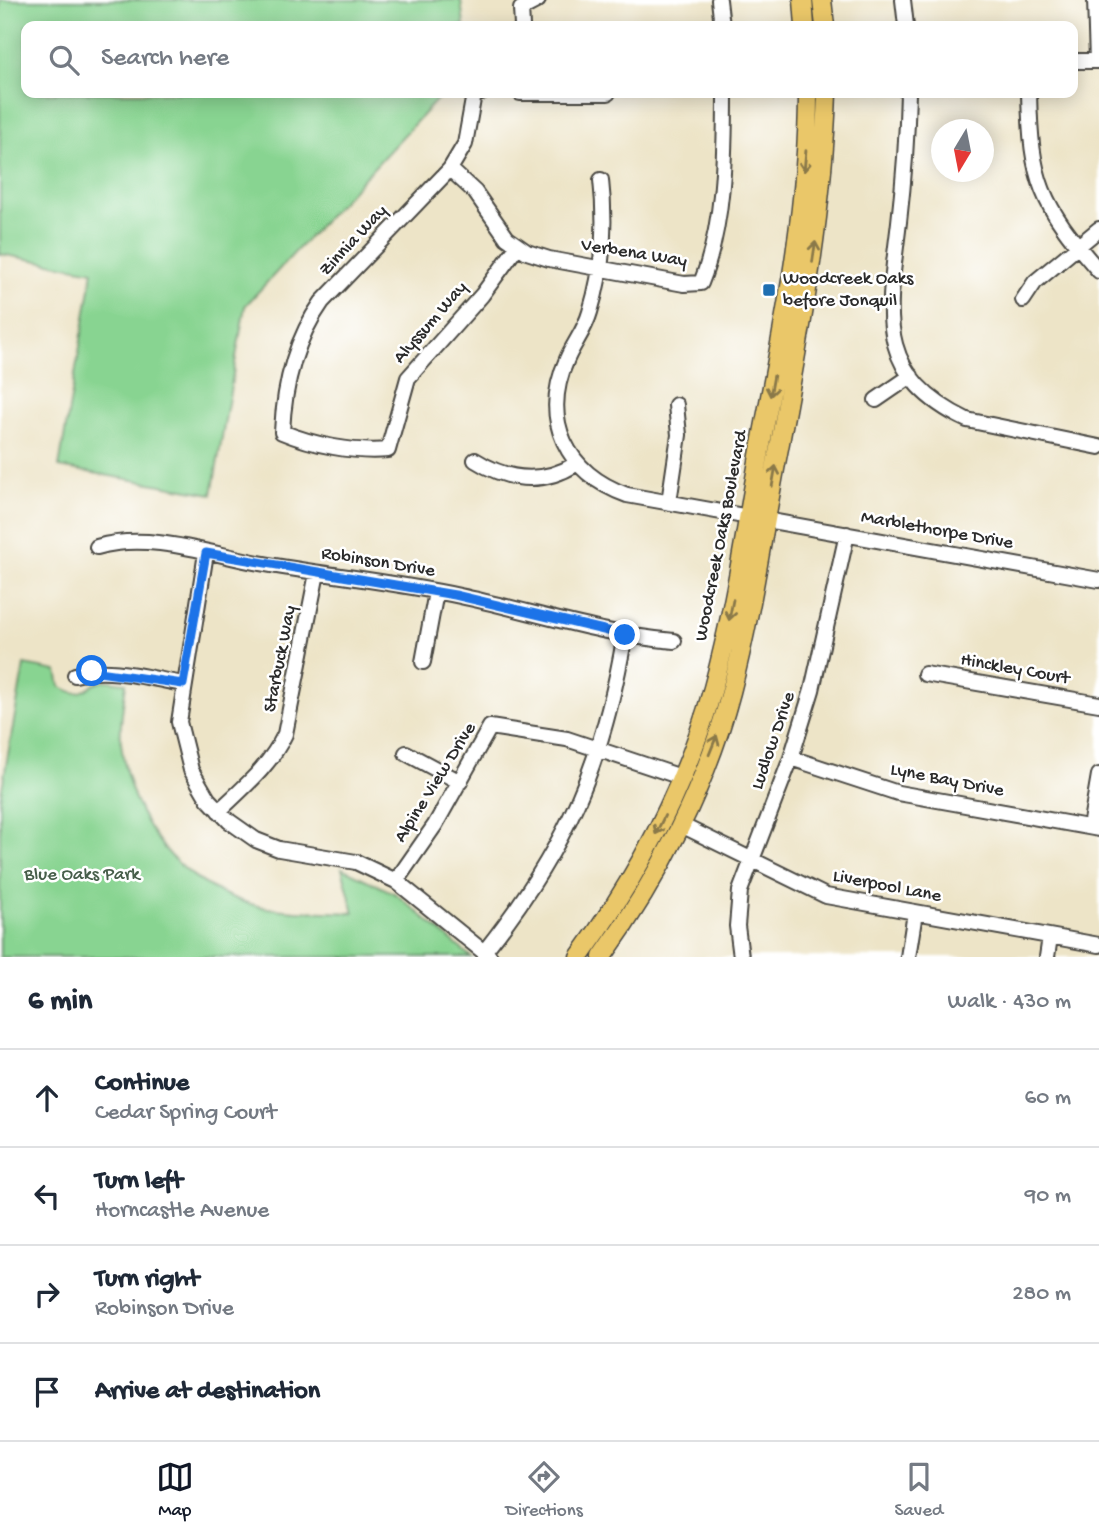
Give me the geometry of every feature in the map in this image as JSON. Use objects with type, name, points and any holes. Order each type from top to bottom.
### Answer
[{"type":"main road","points":[[803,0],[805,21]]},
{"type":"main road","points":[[822,0],[824,21]]},
{"type":"main road","name":"Woodcreek Oaks Boulevard","points":[[603,957],[637,906],[681,825],[730,694],[758,518],[800,217],[808,98]]},
{"type":"main road","name":"Woodcreek Oaks Boulevard","points":[[579,957],[646,852],[681,777],[712,690],[758,518],[815,245],[825,152],[827,98]]},
{"type":"street","points":[[522,21],[521,9],[538,0]]},
{"type":"street","points":[[719,0],[721,21]]},
{"type":"street","points":[[904,0],[906,21]]},
{"type":"street","points":[[1078,61],[1098,61],[1095,0]]},
{"type":"street","name":"Zinnia Way","points":[[282,432],[292,365],[307,323],[331,293],[450,169],[465,144],[473,98]]},
{"type":"street","name":"Verbena Way","points":[[450,169],[475,192],[492,220],[517,247],[549,260],[684,284],[701,283],[715,232],[724,144],[725,98]]},
{"type":"street","points":[[908,98],[905,169],[888,315],[894,344],[911,376],[936,402],[975,423],[1099,447]]},
{"type":"street","points":[[1029,98],[1035,171],[1045,198],[1077,247],[1099,271]]},
{"type":"street","points":[[475,460],[492,471],[531,479],[551,477],[576,464],[560,433],[556,412],[558,385],[567,359],[584,330],[598,268],[604,223],[601,180]]},
{"type":"street","points":[[1023,300],[1035,282],[1099,229]]},
{"type":"street","name":"Alyssum Way","points":[[282,432],[299,439],[371,452],[388,450],[408,379],[482,295],[517,247]]},
{"type":"street","points":[[876,400],[911,376]]},
{"type":"street","points":[[668,502],[679,435],[676,405]]},
{"type":"street","name":"Marblethorpe Drive","points":[[576,464],[608,488],[668,502],[1099,580]]},
{"type":"street","name":"Ludlow Drive","points":[[741,957],[738,904],[750,861],[791,758],[821,653],[847,534]]},
{"type":"street","name":"Robinson Drive","points":[[97,547],[136,540],[436,592],[625,635],[674,641]]},
{"type":"street","points":[[206,553],[179,722],[186,756],[198,785],[219,811],[256,840],[279,849],[356,862],[396,881],[487,954],[542,874],[565,832],[600,749],[625,635]]},
{"type":"street","name":"Starbuck Way","points":[[219,811],[269,761],[285,734],[317,573]]},
{"type":"street","points":[[423,662],[436,592]]},
{"type":"street","points":[[75,675],[110,671],[183,684]]},
{"type":"street","name":"Hinckley Court","points":[[925,674],[1099,704]]},
{"type":"street","name":"Alpine View Drive","points":[[396,881],[460,782],[491,727],[546,734],[681,777]]},
{"type":"street","points":[[406,753],[460,782]]},
{"type":"street","name":"Lyne Bay Drive","points":[[791,758],[898,793],[1094,828]]},
{"type":"street","points":[[1094,828],[1099,775]]},
{"type":"street","name":"Liverpool Lane","points":[[681,825],[826,896],[1099,945]]},
{"type":"street","points":[[908,957],[915,913]]},
{"type":"street","points":[[1046,957],[1050,937]]},
{"type":"green space","points":[[0,0],[461,0],[463,21],[21,21],[21,98],[438,98],[245,306],[212,494],[59,467],[93,271],[0,254]]},
{"type":"green space","name":"Blue Oaks Park","points":[[24,665],[57,671],[60,686],[79,693],[103,681],[126,683],[121,742],[135,799],[147,824],[163,846],[182,866],[204,883],[258,906],[293,911],[354,913],[342,868],[396,894],[471,957],[0,957],[0,799]]},
{"type":"place","name":"Woodcreek Oaks before Jonquil","points":[[769,290]]},
{"type":"route","points":[[92,671],[110,671],[183,684],[206,553],[455,595],[625,635]]}]
